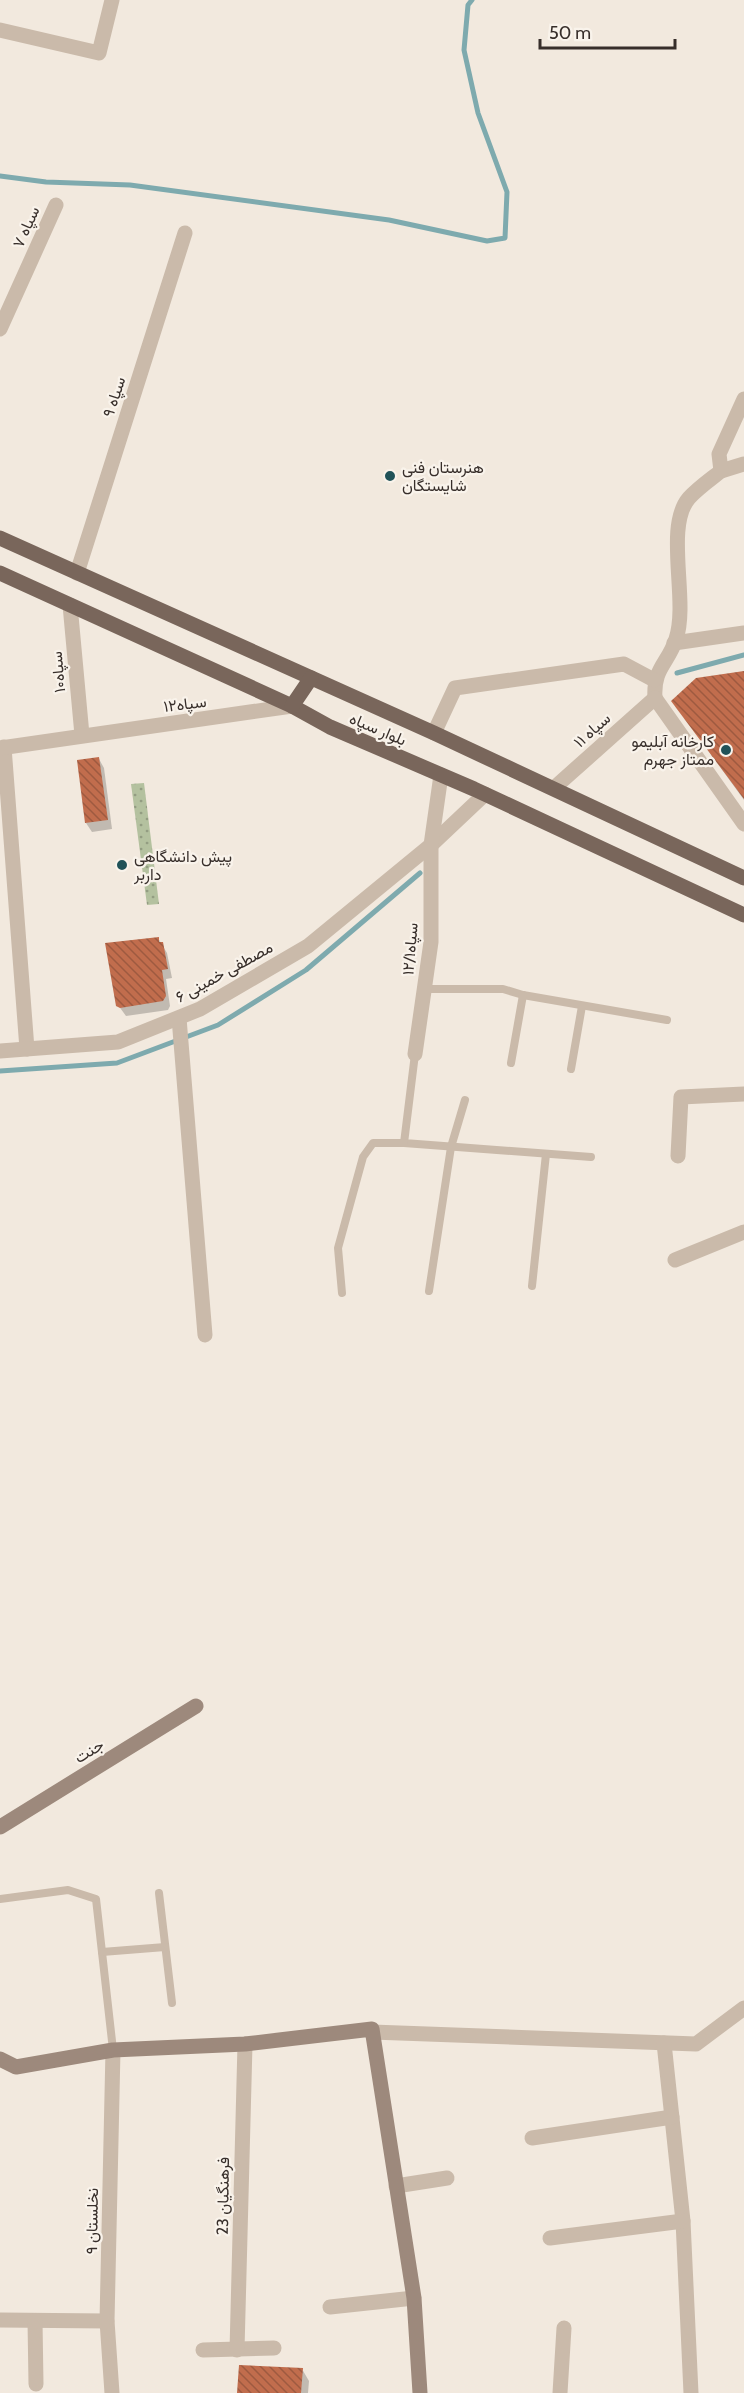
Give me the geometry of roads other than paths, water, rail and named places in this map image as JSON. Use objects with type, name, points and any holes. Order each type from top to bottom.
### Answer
[{"type":"main road","name":"بلوار سپاه","points":[[0,538],[434,734],[744,878]]},
{"type":"main road","name":"بلوار سپاه","points":[[0,573],[292,706],[330,727],[485,794],[744,915]]},
{"type":"main road","points":[[292,706],[311,678]]},
{"type":"street","points":[[0,30],[99,53],[112,0]]},
{"type":"street","name":"سپاه ۷","points":[[0,329],[56,205]]},
{"type":"street","name":"سپاه ۹","points":[[77,573],[186,233]]},
{"type":"street","points":[[721,471],[719,454],[744,399]]},
{"type":"street","points":[[744,464],[721,471],[688,500],[677,532],[680,588],[677,638],[654,680],[655,698],[744,824]]},
{"type":"street","name":"سپاه۱۰","points":[[70,605],[82,735]]},
{"type":"street","points":[[674,643],[744,633]]},
{"type":"street","points":[[434,734],[455,688],[624,664],[654,680]]},
{"type":"street","name":"سپاه ۱۱","points":[[554,789],[655,698]]},
{"type":"street","name":"سپاه۱۲","points":[[2,748],[292,706]]},
{"type":"street","points":[[2,748],[27,1049]]},
{"type":"street","name":"سپاه۱۲/۱","points":[[415,1054],[431,942],[431,845],[441,775]]},
{"type":"street","points":[[431,845],[485,794]]},
{"type":"street","name":"مصطفی خمینی ۶","points":[[0,1051],[118,1042],[200,1009],[308,946],[431,845]]},
{"type":"street","points":[[179,1018],[205,1335]]},
{"type":"street","points":[[678,1156],[681,1097],[744,1094]]},
{"type":"street","points":[[675,1260],[744,1232]]},
{"type":"street","name":"جنت","points":[[0,1827],[196,1706]]},
{"type":"street","points":[[0,2059],[16,2067],[114,2050],[245,2044],[372,2029],[372,2032],[696,2044],[744,2008]]},
{"type":"street","points":[[372,2032],[414,2298],[420,2393]]},
{"type":"street","points":[[664,2043],[683,2221],[691,2393]]},
{"type":"street","name":"فرهنگیان 23","points":[[237,2350],[245,2044]]},
{"type":"street","name":"نخلستان ۹","points":[[112,2393],[107,2320],[114,2050]]},
{"type":"street","points":[[532,2138],[672,2116]]},
{"type":"street","points":[[396,2186],[447,2178]]},
{"type":"street","points":[[550,2238],[683,2221]]},
{"type":"street","points":[[330,2307],[414,2298]]},
{"type":"street","points":[[0,2320],[107,2320]]},
{"type":"street","points":[[35,2321],[36,2384]]},
{"type":"street","points":[[560,2393],[564,2328]]},
{"type":"street","points":[[203,2350],[274,2348]]},
{"type":"lane","points":[[424,989],[503,989],[523,995],[667,1020]]},
{"type":"lane","points":[[511,1063],[523,995]]},
{"type":"lane","points":[[572,1069],[582,1006]]},
{"type":"lane","points":[[404,1143],[415,1054]]},
{"type":"lane","points":[[429,1291],[451,1147],[465,1100]]},
{"type":"lane","points":[[342,1293],[338,1248],[363,1157],[373,1143],[404,1143],[591,1157]]},
{"type":"lane","points":[[532,1286],[546,1154]]},
{"type":"lane","points":[[0,1899],[68,1890],[96,1899],[114,2050]]},
{"type":"lane","points":[[159,1893],[172,2003]]},
{"type":"lane","points":[[102,1952],[165,1947]]},
{"type":"waterway","points":[[0,176],[46,182],[130,185],[389,220],[487,241],[505,238],[507,192],[478,113],[464,50],[468,5],[472,0]]},
{"type":"waterway","points":[[677,673],[744,655]]},
{"type":"waterway","points":[[0,1071],[117,1063],[218,1025],[306,970],[420,873]]},
{"type":"place","name":"هنرستان فنی شایستگان","points":[[390,476]]},
{"type":"place","name":"کارخانه آبلیمو ممتاز جهرم","points":[[726,750]]},
{"type":"place","name":"پیش دانشگاهی داربر","points":[[122,865]]}]
